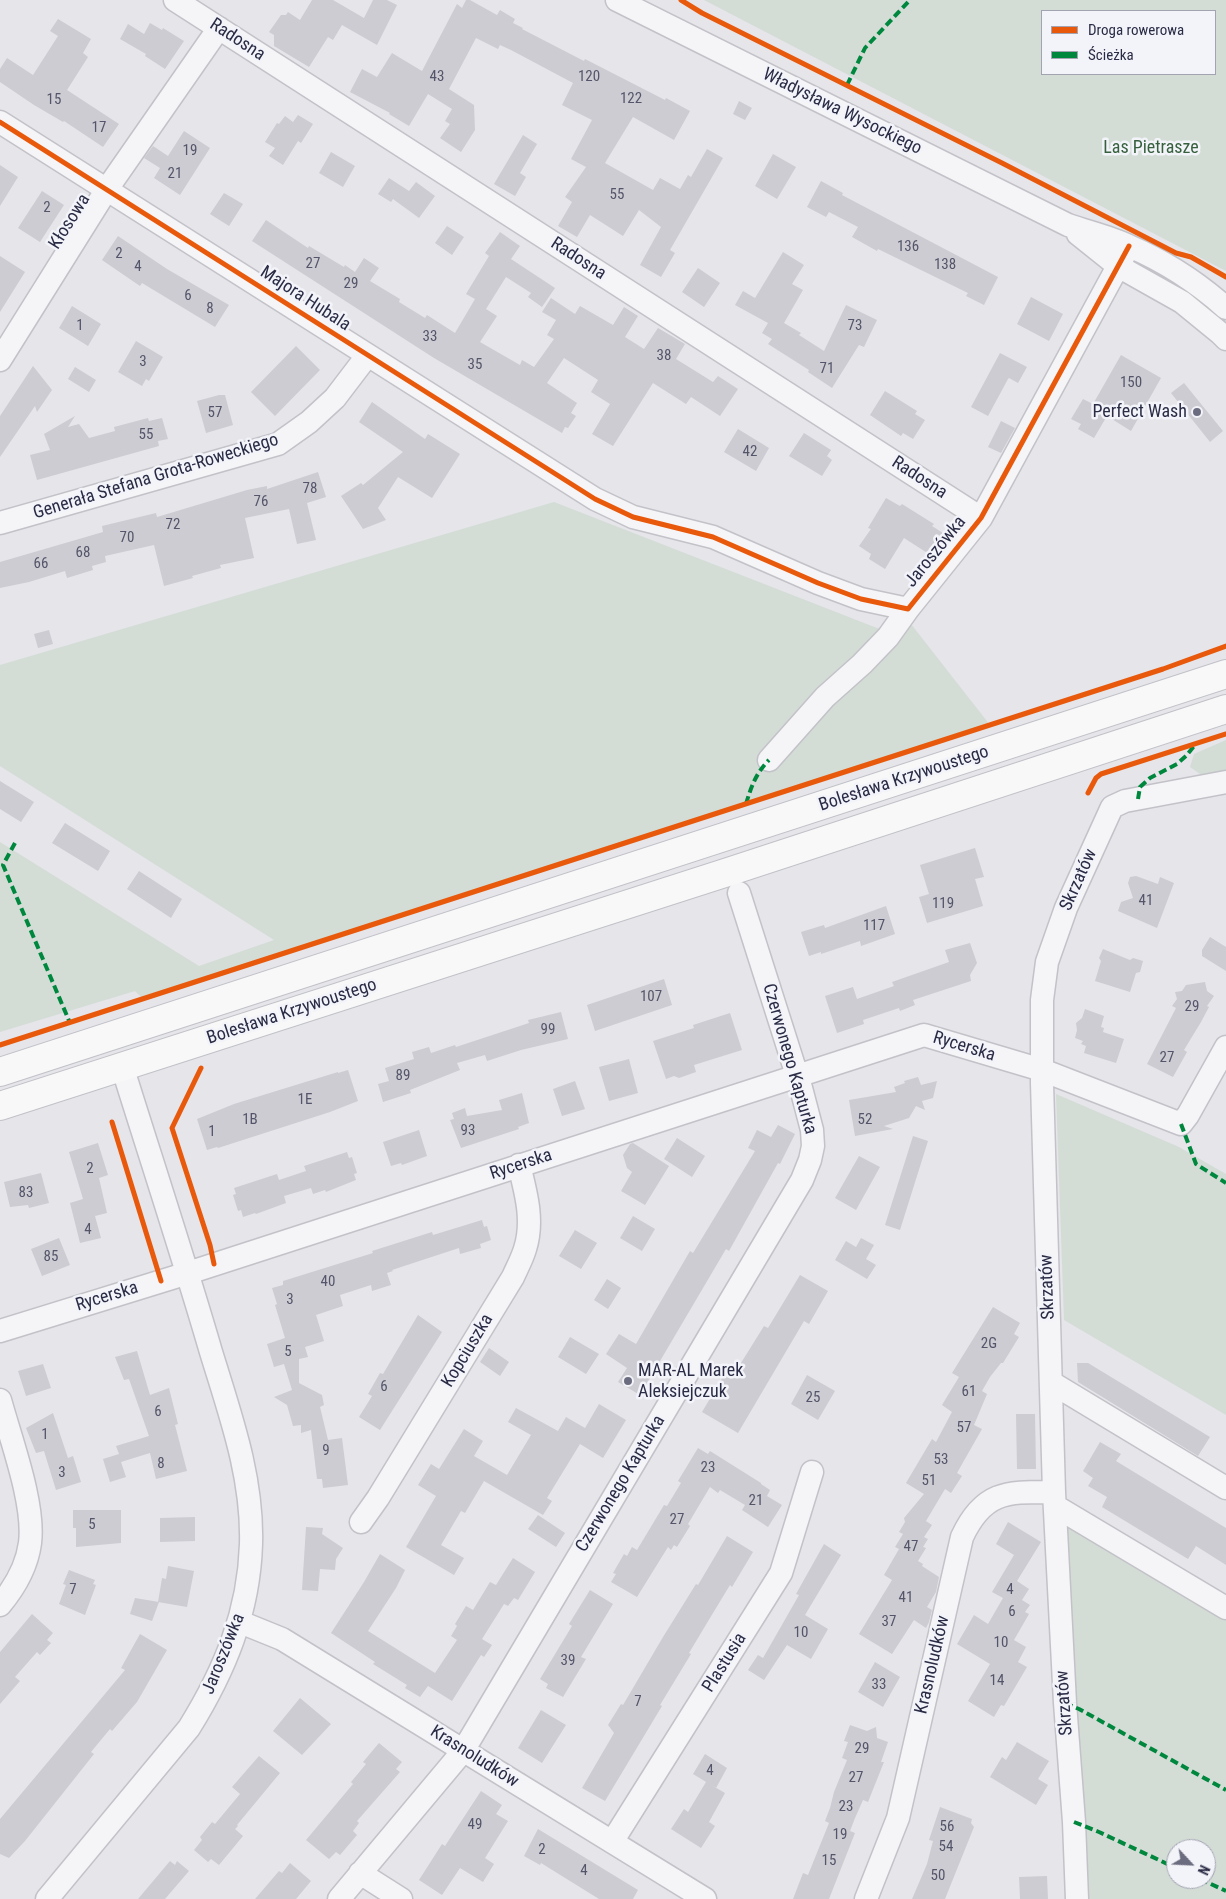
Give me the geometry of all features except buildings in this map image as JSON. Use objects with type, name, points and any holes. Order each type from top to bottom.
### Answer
[{"type":"main road","name":"Bolesława Krzywoustego","points":[[0,1072],[1226,674]]},
{"type":"main road","name":"Bolesława Krzywoustego","points":[[0,1106],[1226,709]]},
{"type":"main road","points":[[582,884],[592,887],[598,893],[598,900],[584,918]]},
{"type":"street","name":"Radosna","points":[[175,0],[982,518]]},
{"type":"street","name":"Władysława Wysockiego","points":[[617,0],[1068,225],[1129,246],[1205,289],[1226,308]]},
{"type":"street","name":"Kłosowa","points":[[0,360],[107,189],[219,28]]},
{"type":"street","name":"Majora Hubala","points":[[0,122],[595,499]]},
{"type":"street","name":"Władysława Wysockiego","points":[[1068,225],[1118,266],[1182,302],[1220,332],[1226,340]]},
{"type":"street","name":"Jaroszówka","points":[[769,760],[824,697],[862,664],[888,637],[908,609],[982,518],[1129,246]]},
{"type":"street","name":"Generała Stefana Grota-Roweckiego","points":[[0,523],[278,444],[309,422],[335,398],[367,356]]},
{"type":"street","name":"Jaroszówka","points":[[595,499],[633,517],[713,536],[818,583],[861,599],[908,609]]},
{"type":"street","name":"Skrzatów","points":[[1076,1899],[1074,1822],[1065,1703],[1054,1499],[1042,1070],[1042,1000],[1047,962],[1066,908],[1112,807],[1125,801],[1226,782]]},
{"type":"street","name":"Czerwonego Kapturka","points":[[339,1899],[463,1751],[802,1180],[810,1160],[813,1146],[812,1130],[739,893]]},
{"type":"street","name":"Rycerska","points":[[0,1331],[188,1273],[924,1035],[1042,1070]]},
{"type":"street","points":[[1042,1070],[1180,1124],[1188,1115],[1226,1047]]},
{"type":"street","name":"Jaroszówka","points":[[47,1899],[189,1728],[217,1678],[240,1622],[247,1584],[251,1544],[250,1509],[242,1455],[188,1273],[122,1066]]},
{"type":"street","name":"Kopciuszka","points":[[361,1522],[378,1498],[513,1277],[525,1249],[529,1226],[528,1197],[519,1165]]},
{"type":"street","points":[[1052,1383],[1226,1488]]},
{"type":"street","points":[[0,1400],[28,1503],[30,1536],[24,1565],[17,1582],[0,1605]]},
{"type":"street","name":"Plastusia","points":[[612,1842],[781,1573],[812,1472]]},
{"type":"street","name":"Krasnoludków","points":[[866,1899],[898,1818],[962,1537],[969,1523],[979,1510],[994,1498],[1013,1492],[1054,1499]]},
{"type":"street","points":[[1054,1499],[1226,1608]]},
{"type":"street","name":"Krasnoludków","points":[[240,1622],[282,1639],[705,1899]]},
{"type":"street","points":[[360,1873],[401,1899]]},
{"type":"green space","name":"Las Pietrasze","points":[[704,0],[1226,0],[1226,271]]},
{"type":"green space","points":[[554,502],[877,628],[911,624],[990,725],[143,999],[135,991],[0,1032],[0,842],[199,966],[274,940],[0,766],[0,665]]},
{"type":"green space","points":[[1226,740],[1226,773],[1203,776],[1190,767],[1194,754]]},
{"type":"green space","points":[[1056,1094],[1179,1147],[1226,1174],[1226,1415],[1064,1320]]},
{"type":"green space","points":[[1067,1523],[1226,1612],[1226,1899],[1086,1899]]},
{"type":"marked path","points":[[847,85],[865,48],[910,0]]},
{"type":"marked path","points":[[1138,799],[1140,787],[1150,778],[1177,764],[1194,746]]},
{"type":"marked path","points":[[746,804],[754,780],[769,760]]},
{"type":"marked path","points":[[15,843],[3,865],[70,1023]]},
{"type":"marked path","points":[[1181,1124],[1196,1164],[1226,1183]]},
{"type":"marked path","points":[[1065,1703],[1226,1790]]},
{"type":"marked path","points":[[1074,1822],[1166,1863]]},
{"type":"marked path","points":[[1216,1886],[1226,1891]]},
{"type":"cycle path","points":[[681,0],[702,13],[1002,163],[1176,253],[1191,257],[1226,277]]},
{"type":"cycle path","points":[[0,122],[595,499],[633,517],[713,537],[818,583],[861,599],[908,609],[981,518],[1129,246]]},
{"type":"cycle path","points":[[0,1045],[1163,669],[1226,646]]},
{"type":"cycle path","points":[[1088,793],[1096,778],[1101,774],[1226,734]]},
{"type":"cycle path","points":[[201,1068],[172,1128],[210,1245],[214,1264]]},
{"type":"cycle path","points":[[112,1122],[161,1281]]},
{"type":"place","name":"Perfect Wash","points":[[1197,412]]},
{"type":"place","name":"MAR-AL Marek Aleksiejczuk","points":[[628,1381]]}]
